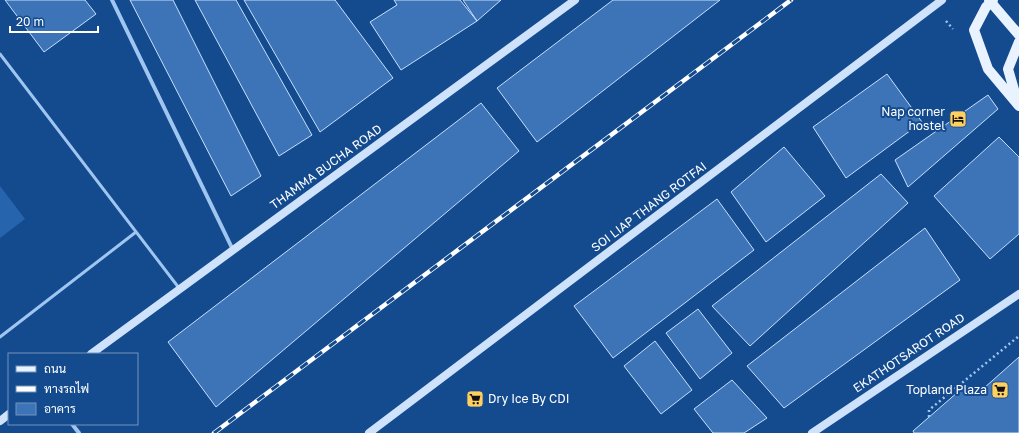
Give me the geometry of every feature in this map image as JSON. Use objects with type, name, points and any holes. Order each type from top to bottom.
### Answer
[{"type":"main road","name":"THAMMA BUCHA ROAD","points":[[92,353],[575,0]]},
{"type":"main road","name":"SOI LIAP THANG ROTFAI","points":[[369,433],[942,0]]},
{"type":"main road","points":[[989,0],[1019,35]]},
{"type":"main road","points":[[993,0],[986,7],[974,30],[988,69],[1019,106]]},
{"type":"main road","points":[[1019,42],[1008,69],[1019,106]]},
{"type":"main road","name":"EKATHOTSAROT ROAD","points":[[812,433],[1019,294]]},
{"type":"street","points":[[112,0],[233,250]]},
{"type":"street","points":[[73,425],[79,433]]},
{"type":"lane","points":[[0,54],[180,289]]},
{"type":"lane","points":[[0,337],[136,232]]},
{"type":"path","points":[[929,417],[929,410],[1019,336]]},
{"type":"shaded area","points":[[0,186],[25,219],[0,238]]},
{"type":"building","points":[[5,0],[85,0],[96,14],[44,52]]},
{"type":"building","points":[[130,0],[173,0],[261,176],[231,196]]},
{"type":"building","points":[[195,0],[236,0],[312,135],[279,156]]},
{"type":"building","points":[[244,0],[335,0],[393,78],[320,132]]},
{"type":"building","points":[[394,0],[460,0],[477,21],[401,70],[370,22],[397,5]]},
{"type":"building","points":[[463,0],[501,0],[477,21]]},
{"type":"building","points":[[613,0],[720,0],[537,142],[497,88]]},
{"type":"building","points":[[887,74],[922,122],[846,178],[813,127]]},
{"type":"building","points":[[988,95],[998,109],[908,187],[895,160]]},
{"type":"building","points":[[481,103],[519,151],[216,407],[168,342]]},
{"type":"building","points":[[999,137],[1019,157],[1019,234],[990,259],[934,196]]},
{"type":"building","points":[[784,147],[825,196],[766,242],[731,192]]},
{"type":"building","points":[[881,174],[908,203],[750,346],[712,306]]},
{"type":"building","points":[[717,199],[754,250],[613,358],[574,306]]},
{"type":"building","points":[[925,228],[960,280],[784,408],[747,366]]},
{"type":"building","points":[[698,309],[732,353],[700,379],[666,333]]},
{"type":"building","points":[[655,341],[692,390],[661,414],[624,366]]},
{"type":"building","name":"Topland Plaza","points":[[1019,357],[1019,433],[914,433],[913,431],[966,385],[975,396]]},
{"type":"building","points":[[732,380],[767,418],[744,433],[713,433],[694,409]]},
{"type":"railway","points":[[214,433],[791,0]]},
{"type":"place","name":"Nap corner hostel","points":[[958,119]]},
{"type":"place","name":"Topland Plaza","points":[[1000,390]]},
{"type":"place","name":"Dry Ice By CDI","points":[[475,399]]}]
